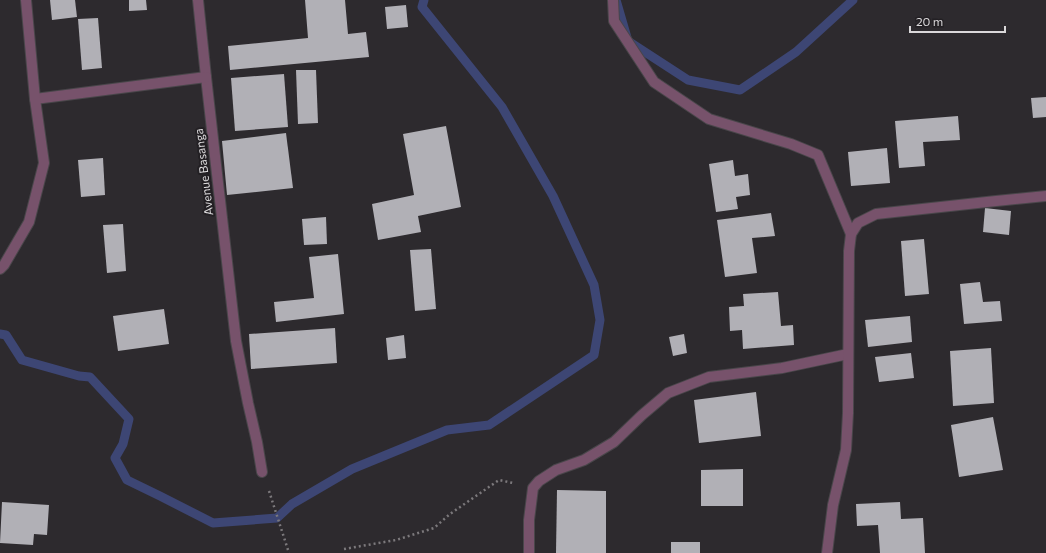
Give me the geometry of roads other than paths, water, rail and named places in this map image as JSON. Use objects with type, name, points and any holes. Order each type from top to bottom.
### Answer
[{"type":"street","points":[[0,269],[4,265],[29,222],[44,163],[35,99],[26,0]]},
{"type":"street","name":"Avenue Basanga","points":[[198,0],[236,341],[262,472]]},
{"type":"street","points":[[613,0],[614,22],[654,82],[709,119],[791,144],[818,155],[851,234]]},
{"type":"street","points":[[35,99],[206,77]]},
{"type":"street","points":[[827,553],[833,505],[846,450],[848,413],[848,251],[851,234],[858,223],[876,214],[1046,196]]},
{"type":"street","points":[[528,553],[529,520],[533,488],[539,481],[556,470],[584,460],[614,442],[642,414],[668,393],[709,377],[782,368],[848,354]]},
{"type":"waterway","points":[[0,334],[6,335],[22,360],[79,376],[90,377],[129,419],[123,444],[115,458],[127,480],[213,523],[277,518],[292,504],[352,469],[447,430],[489,425],[594,355],[600,320],[594,285],[553,196],[502,107],[422,7],[424,0]]},
{"type":"waterway","points":[[616,0],[628,41],[688,80],[740,90],[796,52],[853,0]]}]
